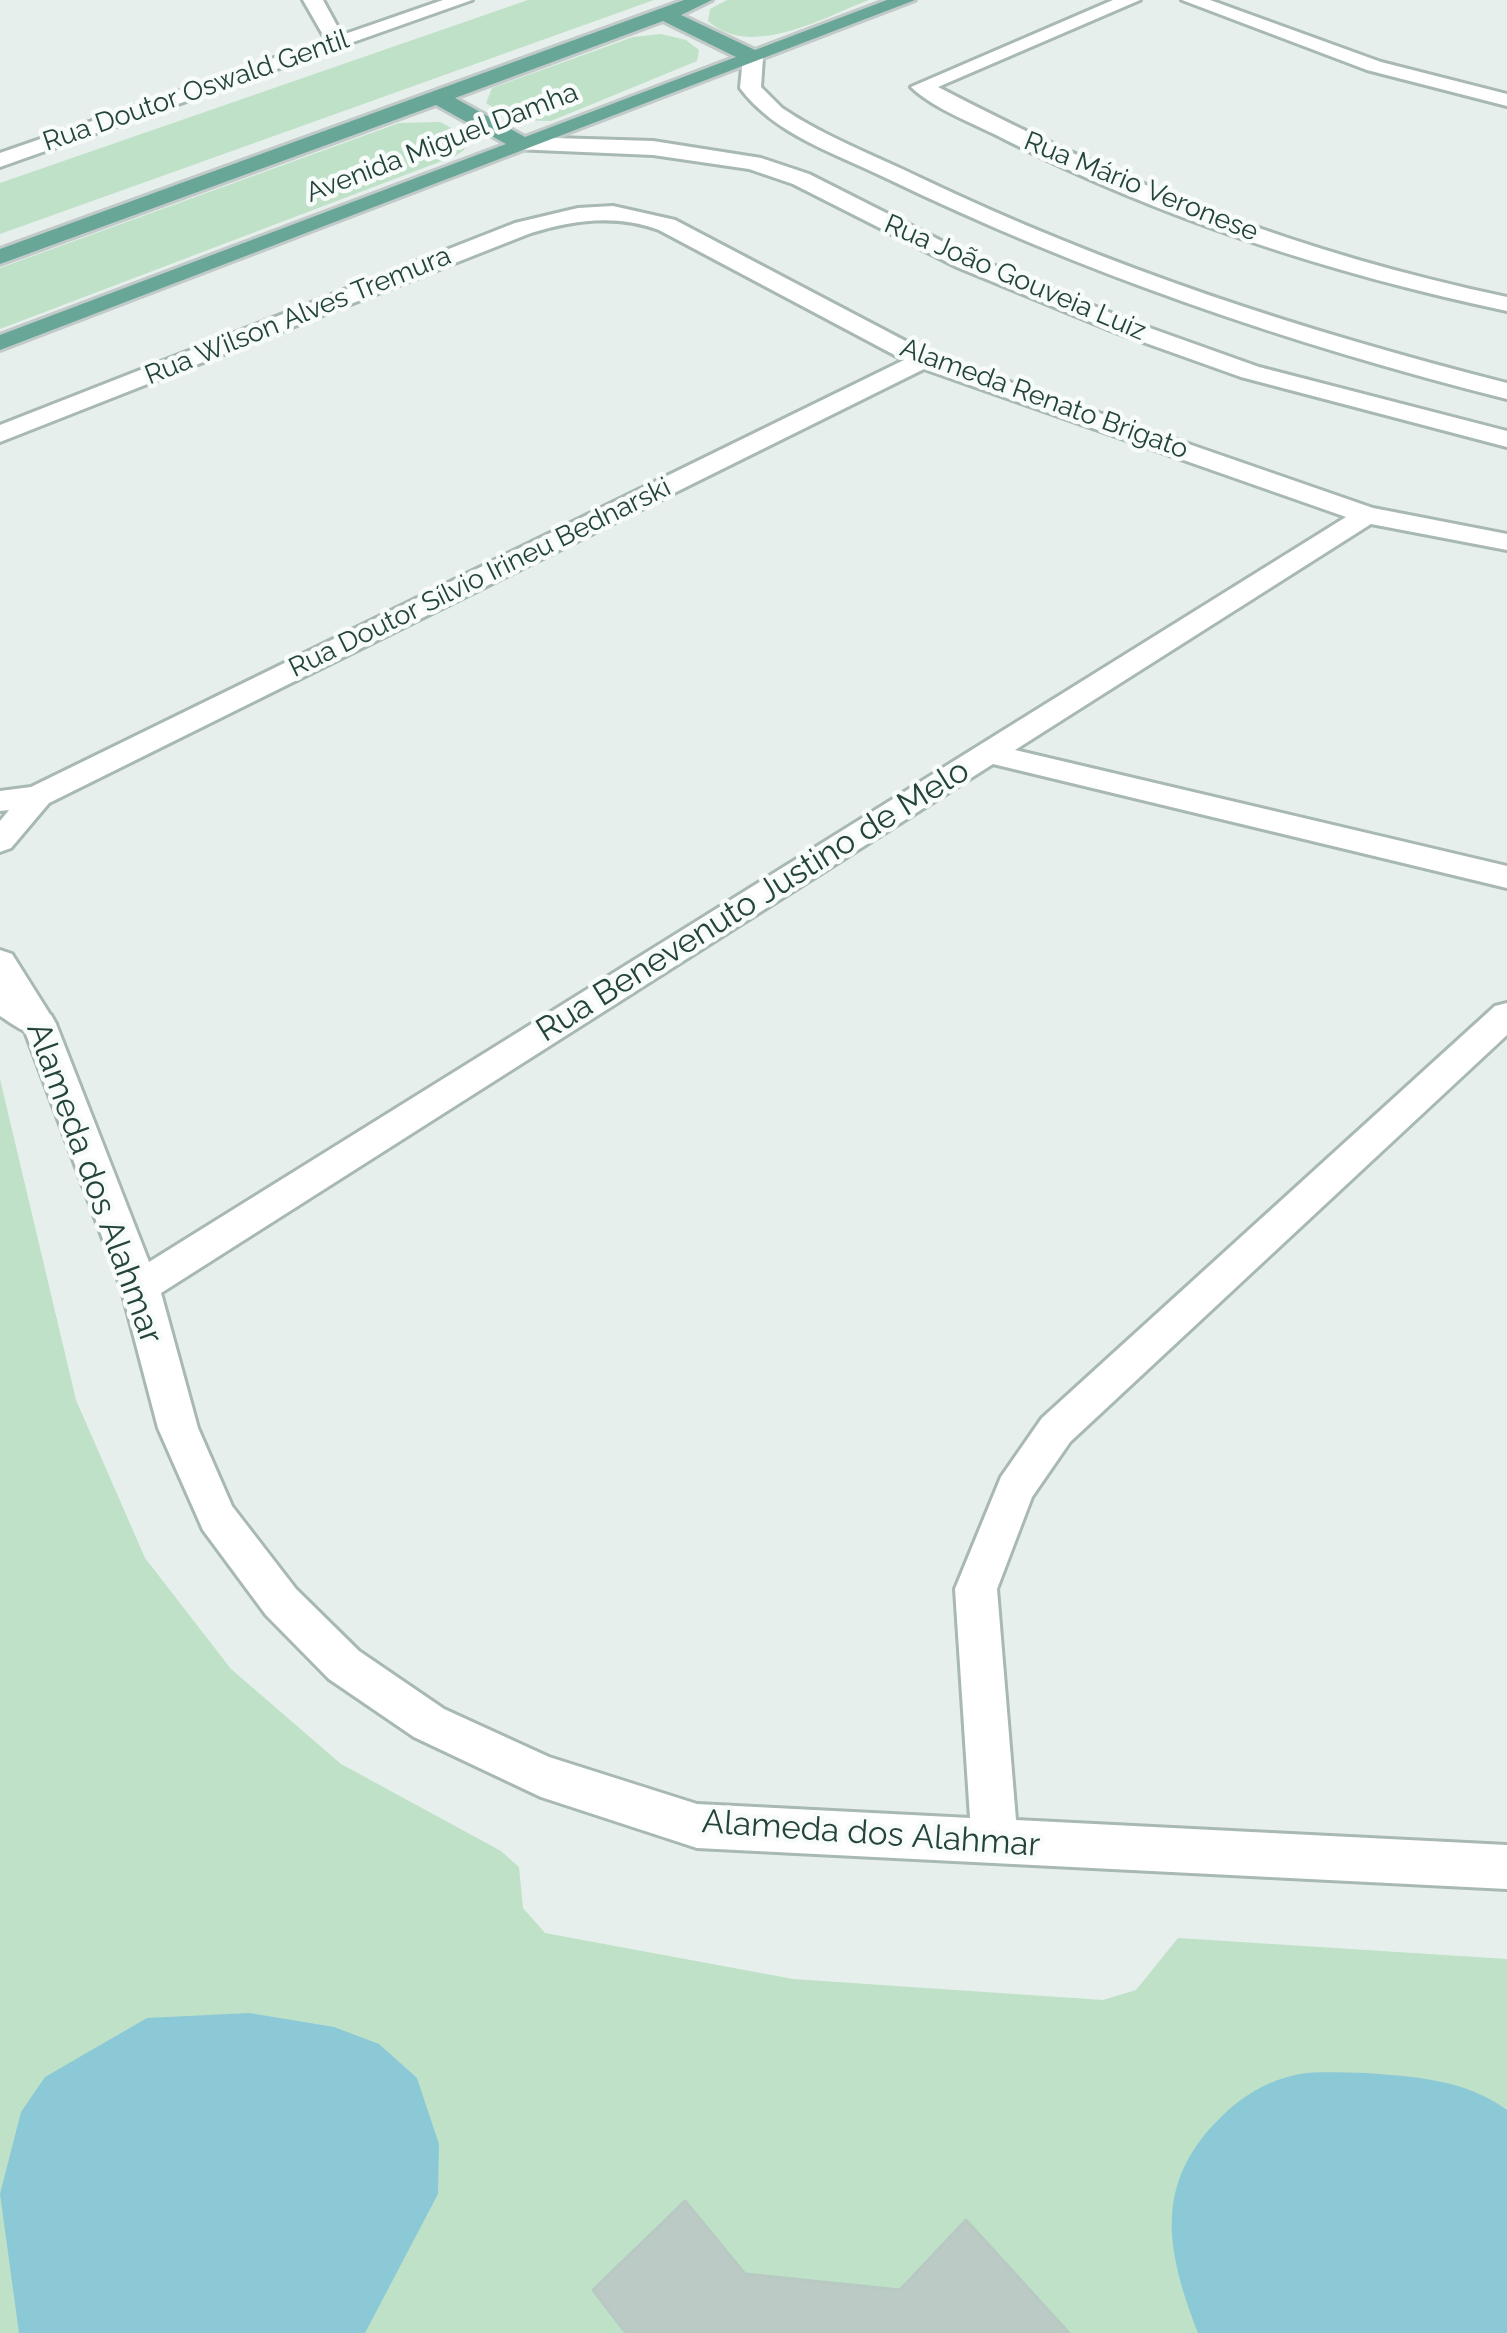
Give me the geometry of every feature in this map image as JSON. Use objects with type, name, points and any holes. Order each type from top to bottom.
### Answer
[{"type":"main road","name":"Avenida Miguel Damha","points":[[0,257],[702,0]]},
{"type":"main road","name":"Avenida Miguel Damha","points":[[0,343],[905,0]]},
{"type":"main road","points":[[664,14],[753,57]]},
{"type":"main road","points":[[440,98],[522,144]]},
{"type":"street","points":[[313,0],[336,41]]},
{"type":"street","name":"Rua Doutor Oswald Gentil","points":[[0,160],[462,0]]},
{"type":"street","name":"Rua Mário Veronese","points":[[1130,0],[921,87],[1055,157],[1214,224],[1448,292],[1507,304]]},
{"type":"street","points":[[1192,0],[1374,66],[1507,100]]},
{"type":"street","name":"Rua João Gouveia Luiz","points":[[753,57],[749,88],[782,117],[1015,231],[1276,330],[1507,391]]},
{"type":"street","name":"Rua João Gouveia Luiz","points":[[522,144],[653,148],[753,163],[801,179],[964,262],[1124,327],[1250,372],[1507,440]]},
{"type":"street","name":"Alameda Renato Brigato","points":[[600,211],[630,212],[667,225],[923,360],[1367,515],[1507,542]]},
{"type":"street","name":"Rua Wilson Alves Tremura","points":[[0,434],[523,227],[600,211]]},
{"type":"street","name":"Rua Doutor Sílvio Irineu Bednarski","points":[[0,801],[38,796],[923,360]]},
{"type":"street","name":"Rua Benevenuto Justino de Melo","points":[[140,1287],[1367,515]]},
{"type":"street","points":[[987,753],[1507,877]]},
{"type":"street","name":"Rua Doutor Sílvio Irineu Bednarski","points":[[0,841],[38,796]]},
{"type":"street","name":"Alameda dos Alahmar","points":[[0,962],[39,1024],[140,1287],[178,1428],[217,1516],[281,1602],[344,1665],[429,1723],[541,1776],[697,1826],[1507,1867]]},
{"type":"street","points":[[0,1000],[39,1024]]},
{"type":"street","points":[[995,1844],[976,1589],[1015,1490],[1056,1430],[1507,1015]]},
{"type":"green space","points":[[528,0],[654,0],[0,234],[0,183]]},
{"type":"green space","points":[[727,0],[869,0],[788,32],[745,37],[708,21],[710,9]]},
{"type":"green space","points":[[661,34],[686,40],[699,50],[697,61],[551,121],[512,120],[486,103],[492,88],[633,37]]},
{"type":"green space","points":[[440,122],[466,136],[464,150],[455,156],[0,329],[0,268],[399,123]]},
{"type":"green space","points":[[0,1079],[76,1400],[145,1558],[231,1669],[341,1764],[501,1851],[519,1867],[523,1908],[545,1933],[793,1979],[1103,2000],[1136,1990],[1178,1938],[1507,1959],[1507,2333],[0,2333]]},
{"type":"water","points":[[249,2013],[334,2027],[379,2044],[417,2078],[439,2144],[438,2194],[365,2333],[19,2333],[0,2194],[21,2112],[45,2077],[147,2018]]},
{"type":"water","points":[[1366,2073],[1457,2086],[1507,2110],[1507,2333],[1198,2333],[1179,2275],[1172,2220],[1175,2194],[1198,2143],[1228,2110],[1266,2085],[1300,2074]]},
{"type":"building","points":[[685,2201],[745,2274],[900,2290],[966,2220],[1069,2333],[626,2333],[593,2290]]}]
